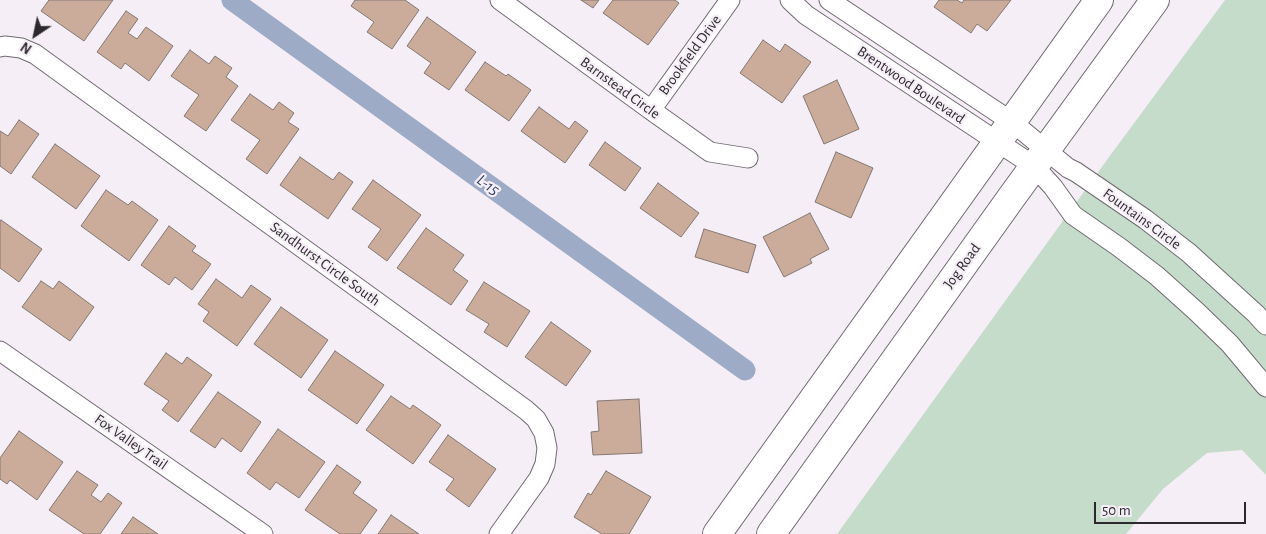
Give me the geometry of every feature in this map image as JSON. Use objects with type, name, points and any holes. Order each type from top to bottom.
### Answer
[{"type":"main road","points":[[717,534],[1099,0]]},
{"type":"main road","name":"Jog Road","points":[[771,534],[1155,0]]},
{"type":"street","name":"Barnstead Circle","points":[[500,0],[710,152],[748,158]]},
{"type":"street","name":"Brookfield Drive","points":[[651,110],[730,0]]},
{"type":"street","name":"Brentwood Boulevard","points":[[790,0],[806,15],[1005,132]]},
{"type":"street","name":"Brentwood Boulevard","points":[[829,0],[1040,158]]},
{"type":"street","name":"Sandhurst Circle South","points":[[0,47],[21,48],[35,54],[518,404],[536,419],[544,433],[547,448],[545,464],[539,478],[498,534]]},
{"type":"street","name":"Fountains Circle","points":[[1005,132],[1040,158],[1068,168],[1145,219],[1189,253],[1266,325]]},
{"type":"street","name":"Fountains Circle","points":[[1040,158],[1053,187],[1073,215],[1157,276],[1230,344],[1266,387]]},
{"type":"street","name":"Fox Valley Trail","points":[[0,351],[263,534]]},
{"type":"green space","points":[[1225,0],[1266,0],[1266,475],[1242,450],[1207,453],[1163,489],[1126,534],[837,534],[1109,157]]},
{"type":"building","points":[[49,0],[113,0],[84,41],[41,11]]},
{"type":"building","points":[[355,0],[405,0],[419,10],[392,49],[367,32],[374,22],[351,6]]},
{"type":"building","points":[[581,0],[599,0],[593,8]]},
{"type":"building","points":[[613,0],[675,0],[679,3],[648,45],[603,13]]},
{"type":"building","points":[[939,0],[957,0],[962,3],[964,0],[1011,0],[987,31],[977,24],[971,33],[934,7]]},
{"type":"building","points":[[126,11],[138,19],[128,33],[137,39],[146,27],[173,46],[149,81],[125,63],[121,69],[97,52]]},
{"type":"building","points":[[427,17],[476,52],[449,90],[424,73],[431,63],[407,46]]},
{"type":"building","points":[[763,40],[780,52],[785,44],[811,62],[782,103],[740,73]]},
{"type":"building","points":[[190,50],[209,64],[215,56],[232,68],[226,77],[238,86],[206,131],[184,116],[199,95],[171,76]]},
{"type":"building","points":[[485,62],[506,76],[508,74],[531,90],[509,121],[465,90]]},
{"type":"building","points":[[837,80],[859,129],[824,144],[803,96]]},
{"type":"building","points":[[250,94],[273,110],[279,102],[294,113],[288,122],[299,129],[267,174],[246,159],[260,140],[231,120]]},
{"type":"building","points":[[539,107],[569,129],[575,121],[588,131],[565,163],[521,131]]},
{"type":"building","points":[[19,120],[39,134],[11,174],[0,166],[0,131],[8,136]]},
{"type":"building","points":[[605,142],[641,168],[625,191],[589,165]]},
{"type":"building","points":[[55,144],[100,176],[76,209],[32,177]]},
{"type":"building","points":[[836,152],[873,168],[851,218],[815,202]]},
{"type":"building","points":[[300,157],[333,180],[339,172],[353,182],[328,219],[280,185]]},
{"type":"building","points":[[373,180],[421,215],[387,261],[368,247],[381,229],[352,209]]},
{"type":"building","points":[[658,183],[699,213],[681,237],[640,208]]},
{"type":"building","points":[[106,190],[128,205],[132,201],[158,220],[129,261],[81,226]]},
{"type":"building","points":[[810,213],[829,249],[810,259],[812,263],[784,277],[763,237]]},
{"type":"building","points":[[1,220],[42,249],[19,282],[0,268]]},
{"type":"building","points":[[169,226],[196,246],[192,251],[211,264],[192,290],[175,277],[169,285],[141,265]]},
{"type":"building","points":[[426,228],[464,255],[453,270],[468,281],[451,305],[397,268]]},
{"type":"building","points":[[704,229],[756,245],[748,273],[695,257]]},
{"type":"building","points":[[216,279],[242,298],[251,285],[271,299],[237,346],[203,321],[209,312],[198,304]]},
{"type":"building","points":[[41,281],[53,289],[59,281],[94,307],[70,341],[22,307]]},
{"type":"building","points":[[484,282],[530,311],[507,347],[484,332],[489,324],[466,310]]},
{"type":"building","points":[[281,307],[328,340],[301,378],[254,344]]},
{"type":"building","points":[[551,322],[591,351],[566,386],[525,357]]},
{"type":"building","points":[[335,351],[384,385],[357,424],[308,390]]},
{"type":"building","points":[[166,353],[182,364],[187,357],[212,375],[178,422],[162,410],[169,401],[144,384]]},
{"type":"building","points":[[218,392],[261,422],[241,452],[222,438],[215,448],[190,431]]},
{"type":"building","points":[[391,396],[410,409],[413,405],[441,425],[413,464],[366,430]]},
{"type":"building","points":[[639,399],[642,453],[593,455],[591,432],[599,431],[597,401]]},
{"type":"building","points":[[278,429],[325,462],[299,498],[276,482],[270,490],[247,473]]},
{"type":"building","points":[[19,431],[63,462],[37,500],[10,480],[7,484],[0,479],[0,458]]},
{"type":"building","points":[[448,435],[496,469],[469,507],[446,490],[454,479],[429,462]]},
{"type":"building","points":[[337,465],[361,482],[353,493],[377,510],[360,534],[340,534],[305,510]]},
{"type":"building","points":[[77,471],[98,485],[91,495],[101,502],[108,493],[122,503],[100,534],[84,534],[49,510]]},
{"type":"building","points":[[606,471],[651,497],[629,534],[602,534],[574,517],[588,493],[591,495]]},
{"type":"building","points":[[391,515],[419,534],[378,534]]},
{"type":"building","points":[[133,517],[158,534],[121,534]]},
{"type":"waterway","name":"L-15","points":[[232,0],[745,370]]}]
